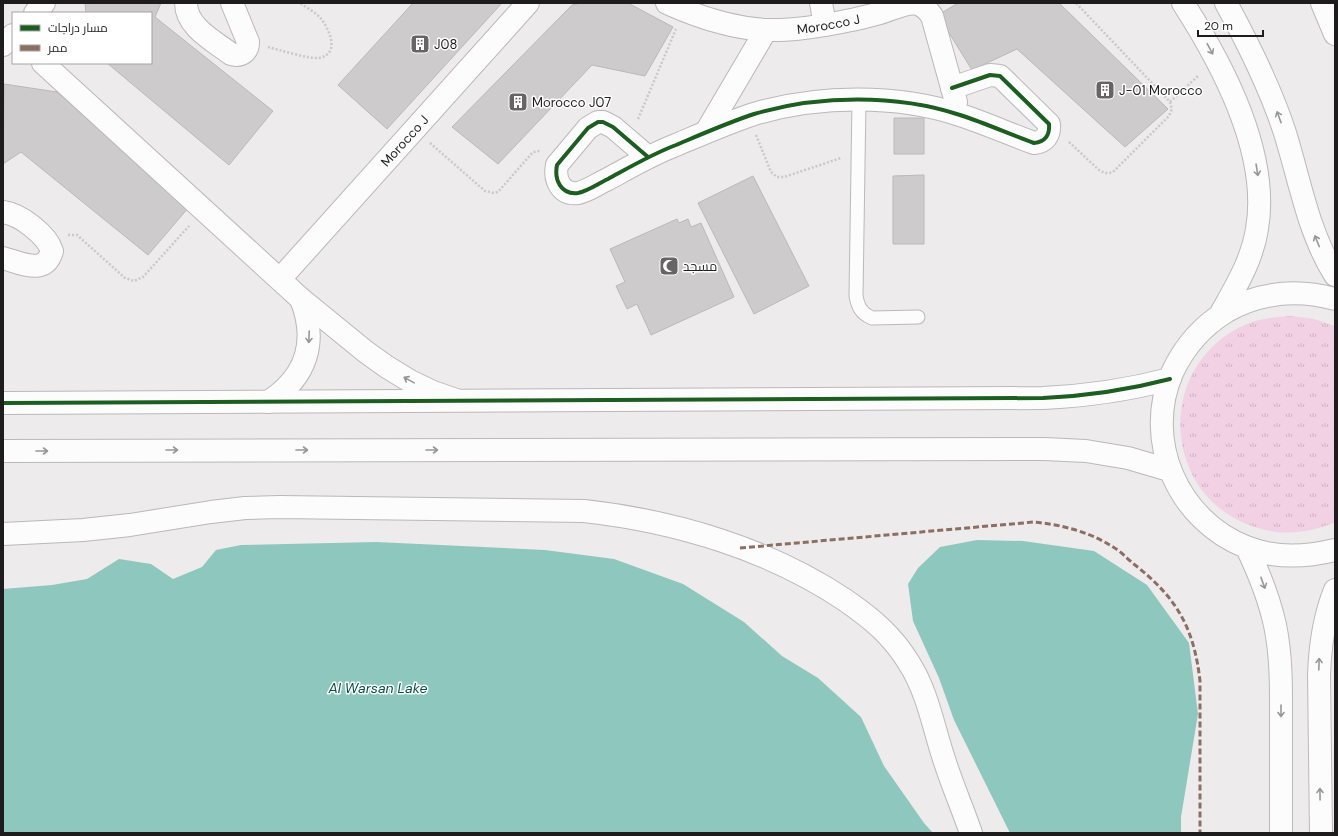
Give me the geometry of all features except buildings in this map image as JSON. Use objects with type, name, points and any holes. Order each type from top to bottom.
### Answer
[{"type":"street","points":[[36,12],[44,3]]},
{"type":"street","points":[[186,3],[188,15],[192,23],[231,54],[236,56],[242,55],[246,52],[248,42],[232,3]]},
{"type":"street","name":"Morocco J","points":[[280,279],[528,3]]},
{"type":"street","points":[[821,3],[825,25]]},
{"type":"street","points":[[1183,3],[1196,22],[1234,98],[1249,137],[1257,175],[1259,206],[1257,229],[1250,255],[1220,315]]},
{"type":"street","points":[[1226,3],[1248,43],[1268,87],[1284,132],[1310,223],[1319,246],[1335,275]]},
{"type":"street","points":[[1322,3],[1335,34]]},
{"type":"street","name":"Morocco J","points":[[675,7],[731,25],[766,30],[796,29],[825,25],[879,14],[911,4],[923,6],[932,16],[960,115]]},
{"type":"street","points":[[3,27],[12,34]]},
{"type":"street","points":[[706,132],[766,30]]},
{"type":"street","points":[[3,45],[12,36]]},
{"type":"street","points":[[44,64],[301,299],[366,352],[387,367],[410,381],[457,401]]},
{"type":"street","points":[[648,157],[609,124],[598,122],[592,124],[588,128],[557,165],[555,172],[556,179],[560,186],[571,193],[584,192],[648,157],[748,116],[807,103],[833,100],[859,100],[910,104],[960,115],[1034,143],[1040,142],[1048,135],[1050,130],[1049,124],[1000,76],[990,75],[952,88]]},
{"type":"street","points":[[3,212],[14,214],[22,219],[47,241],[52,251],[48,261],[39,266],[33,266],[3,258]]},
{"type":"street","points":[[1335,299],[1318,294],[1298,292],[1277,294],[1257,298],[1238,305],[1220,315],[1195,337],[1176,364],[1164,397],[1162,415],[1164,452],[1169,470],[1177,487],[1187,502],[1199,517],[1214,529],[1230,540],[1247,548],[1264,553],[1282,556],[1299,556],[1335,550]]},
{"type":"street","points":[[268,402],[281,394],[291,383],[300,371],[306,357],[309,343],[309,328],[307,313],[301,299]]},
{"type":"street","points":[[3,403],[1043,398],[1106,392],[1138,387],[1170,379]]},
{"type":"street","points":[[3,451],[1044,449],[1086,451],[1121,457],[1169,470]]},
{"type":"street","points":[[3,534],[83,530],[138,524],[245,508],[279,507],[584,511],[612,514],[654,522],[697,533],[765,557],[802,574],[859,610],[885,631],[899,647],[919,680],[955,794],[971,833]]},
{"type":"street","points":[[1247,548],[1259,572],[1268,598],[1275,624],[1279,651],[1281,679],[1281,833]]},
{"type":"street","points":[[1320,833],[1320,649],[1324,625],[1335,590]]},
{"type":"lane","points":[[859,100],[857,303],[860,310],[865,315],[872,318],[918,317]]},
{"type":"path","points":[[248,42],[313,58],[324,56],[328,53],[332,45],[332,40],[326,26],[321,19],[300,3]]},
{"type":"path","points":[[1049,124],[1099,170],[1108,174],[1117,169],[1169,116],[1172,109],[1170,102],[1076,3]]},
{"type":"path","points":[[629,140],[675,7]]},
{"type":"path","points":[[1170,102],[1216,60]]},
{"type":"path","points":[[748,116],[771,172],[777,177],[784,177],[858,153]]},
{"type":"path","points":[[415,129],[489,193],[494,193],[501,189],[533,152],[542,151],[546,153],[557,165]]},
{"type":"path","points":[[52,251],[68,235],[77,235],[125,278],[129,280],[138,280],[204,210]]},
{"type":"green space","points":[[1292,316],[1314,319],[1335,326],[1335,522],[1316,529],[1287,533],[1258,528],[1226,513],[1202,490],[1187,461],[1180,430],[1183,398],[1195,369],[1216,343],[1252,322],[1269,318]]},
{"type":"water","points":[[977,540],[1023,541],[1094,551],[1147,585],[1189,643],[1198,714],[1181,817],[1181,833],[1010,833],[954,720],[939,678],[913,621],[908,584],[918,568],[940,547]]},
{"type":"water","name":"Al Warsan Lake","points":[[376,542],[545,550],[614,559],[683,584],[744,622],[782,656],[818,678],[861,717],[884,766],[924,823],[933,833],[3,833],[3,589],[52,585],[87,579],[119,559],[151,564],[173,579],[202,567],[216,550],[241,545]]},
{"type":"marked path","points":[[740,548],[1034,522],[1056,525],[1078,531],[1099,539],[1109,545],[1150,577],[1162,590],[1181,616],[1193,645],[1200,681],[1200,833]]},
{"type":"cycle path","points":[[648,157],[613,127],[603,122],[598,122],[588,128],[557,165],[556,171],[558,181],[567,192],[582,192],[658,152],[734,121],[779,108],[831,100],[884,100],[936,108],[969,118],[1034,143],[1041,141],[1048,135],[1049,124],[1000,76],[990,75],[952,88]]},
{"type":"cycle path","points":[[3,403],[1043,398],[1107,392],[1170,379]]},
{"type":"place","name":"J08","points":[[420,44]]},
{"type":"place","name":"J-01 Morocco","points":[[1105,90]]},
{"type":"place","name":"Morocco J07","points":[[518,102]]},
{"type":"place","name":"مسجد","points":[[669,266]]}]
